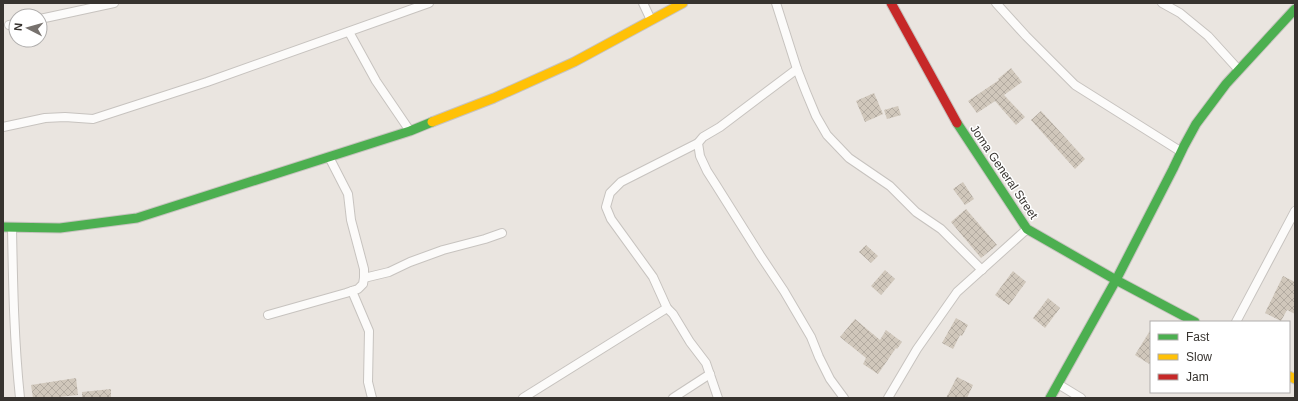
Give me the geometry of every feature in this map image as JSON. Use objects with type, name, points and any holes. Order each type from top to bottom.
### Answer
[{"type":"street","points":[[48,17],[114,3]]},
{"type":"street","points":[[3,127],[45,118],[58,117],[93,119],[207,82],[429,3]]},
{"type":"street","points":[[643,3],[651,20]]},
{"type":"street","points":[[20,398],[15,356],[7,228],[60,228],[137,218],[410,131],[494,98],[574,62],[683,3]]},
{"type":"street","points":[[776,3],[797,69],[816,116],[827,135],[849,158],[890,186],[916,212],[941,229],[982,270]]},
{"type":"street","name":"Joma General Street","points":[[892,3],[958,125],[1027,229],[1116,280],[1193,321]]},
{"type":"street","points":[[996,3],[1026,36],[1075,85],[1180,151]]},
{"type":"street","points":[[1162,3],[1180,13],[1208,36],[1238,69]]},
{"type":"street","points":[[1050,398],[1116,280],[1173,169],[1180,151],[1203,114],[1238,69],[1295,9]]},
{"type":"street","points":[[349,32],[376,81],[410,131]]},
{"type":"street","points":[[718,398],[706,363],[690,342],[673,314],[667,308],[653,277],[611,219],[606,207],[610,193],[621,182],[698,143],[703,137],[720,127],[797,69]]},
{"type":"street","points":[[698,143],[700,156],[707,171],[784,291],[811,337],[830,379],[844,398]]},
{"type":"street","points":[[268,315],[352,291],[358,289],[363,284],[364,269],[351,220],[348,194],[329,157]]},
{"type":"street","points":[[1237,321],[1293,222],[1295,211]]},
{"type":"street","points":[[888,398],[917,349],[957,292],[1027,229]]},
{"type":"street","points":[[364,278],[389,272],[410,262],[443,250],[502,233]]},
{"type":"street","points":[[352,291],[369,331],[368,382],[372,398]]},
{"type":"street","points":[[523,398],[667,308]]},
{"type":"street","points":[[674,398],[710,374]]},
{"type":"street","points":[[1058,384],[1081,398]]},
{"type":"building","points":[[1011,68],[1022,82],[1004,95],[1025,117],[1016,125],[995,101],[977,113],[968,101],[999,80],[998,79]]},
{"type":"building","points":[[874,93],[883,114],[865,122],[856,101]]},
{"type":"building","points":[[898,106],[901,115],[887,119],[884,110]]},
{"type":"building","points":[[1041,111],[1085,159],[1075,169],[1031,120]]},
{"type":"building","points":[[963,182],[974,199],[965,205],[953,189]]},
{"type":"building","points":[[966,209],[997,245],[981,258],[951,222]]},
{"type":"building","points":[[866,245],[878,256],[871,263],[859,252]]},
{"type":"building","points":[[885,270],[895,279],[881,295],[871,286]]},
{"type":"building","points":[[1013,271],[1026,282],[1009,305],[995,295]]},
{"type":"building","points":[[1283,276],[1295,282],[1295,314],[1287,310],[1281,321],[1265,313]]},
{"type":"building","points":[[1048,298],[1060,308],[1045,328],[1033,318]]},
{"type":"building","points":[[956,318],[968,325],[962,336],[960,335],[953,349],[942,343]]},
{"type":"building","points":[[855,319],[880,340],[886,330],[902,342],[878,374],[863,364],[866,358],[840,337]]},
{"type":"building","points":[[1150,331],[1150,364],[1135,355]]},
{"type":"building","points":[[957,377],[973,385],[967,398],[946,398]]},
{"type":"building","points":[[76,378],[78,395],[59,397],[60,398],[33,398],[31,385]]},
{"type":"building","points":[[111,389],[111,398],[82,398],[82,392]]},
{"type":"traffic: fast","points":[[1050,398],[1116,280],[1196,124],[1226,84],[1295,9]]},
{"type":"traffic: fast","points":[[3,227],[60,228],[137,218],[410,131],[432,122]]},
{"type":"traffic: fast","points":[[957,123],[1027,229],[1116,280],[1193,321]]},
{"type":"traffic: slow","points":[[432,122],[494,98],[574,62],[683,3]]},
{"type":"traffic: slow","points":[[1290,376],[1295,379]]},
{"type":"traffic: jam","points":[[891,3],[957,123]]}]
